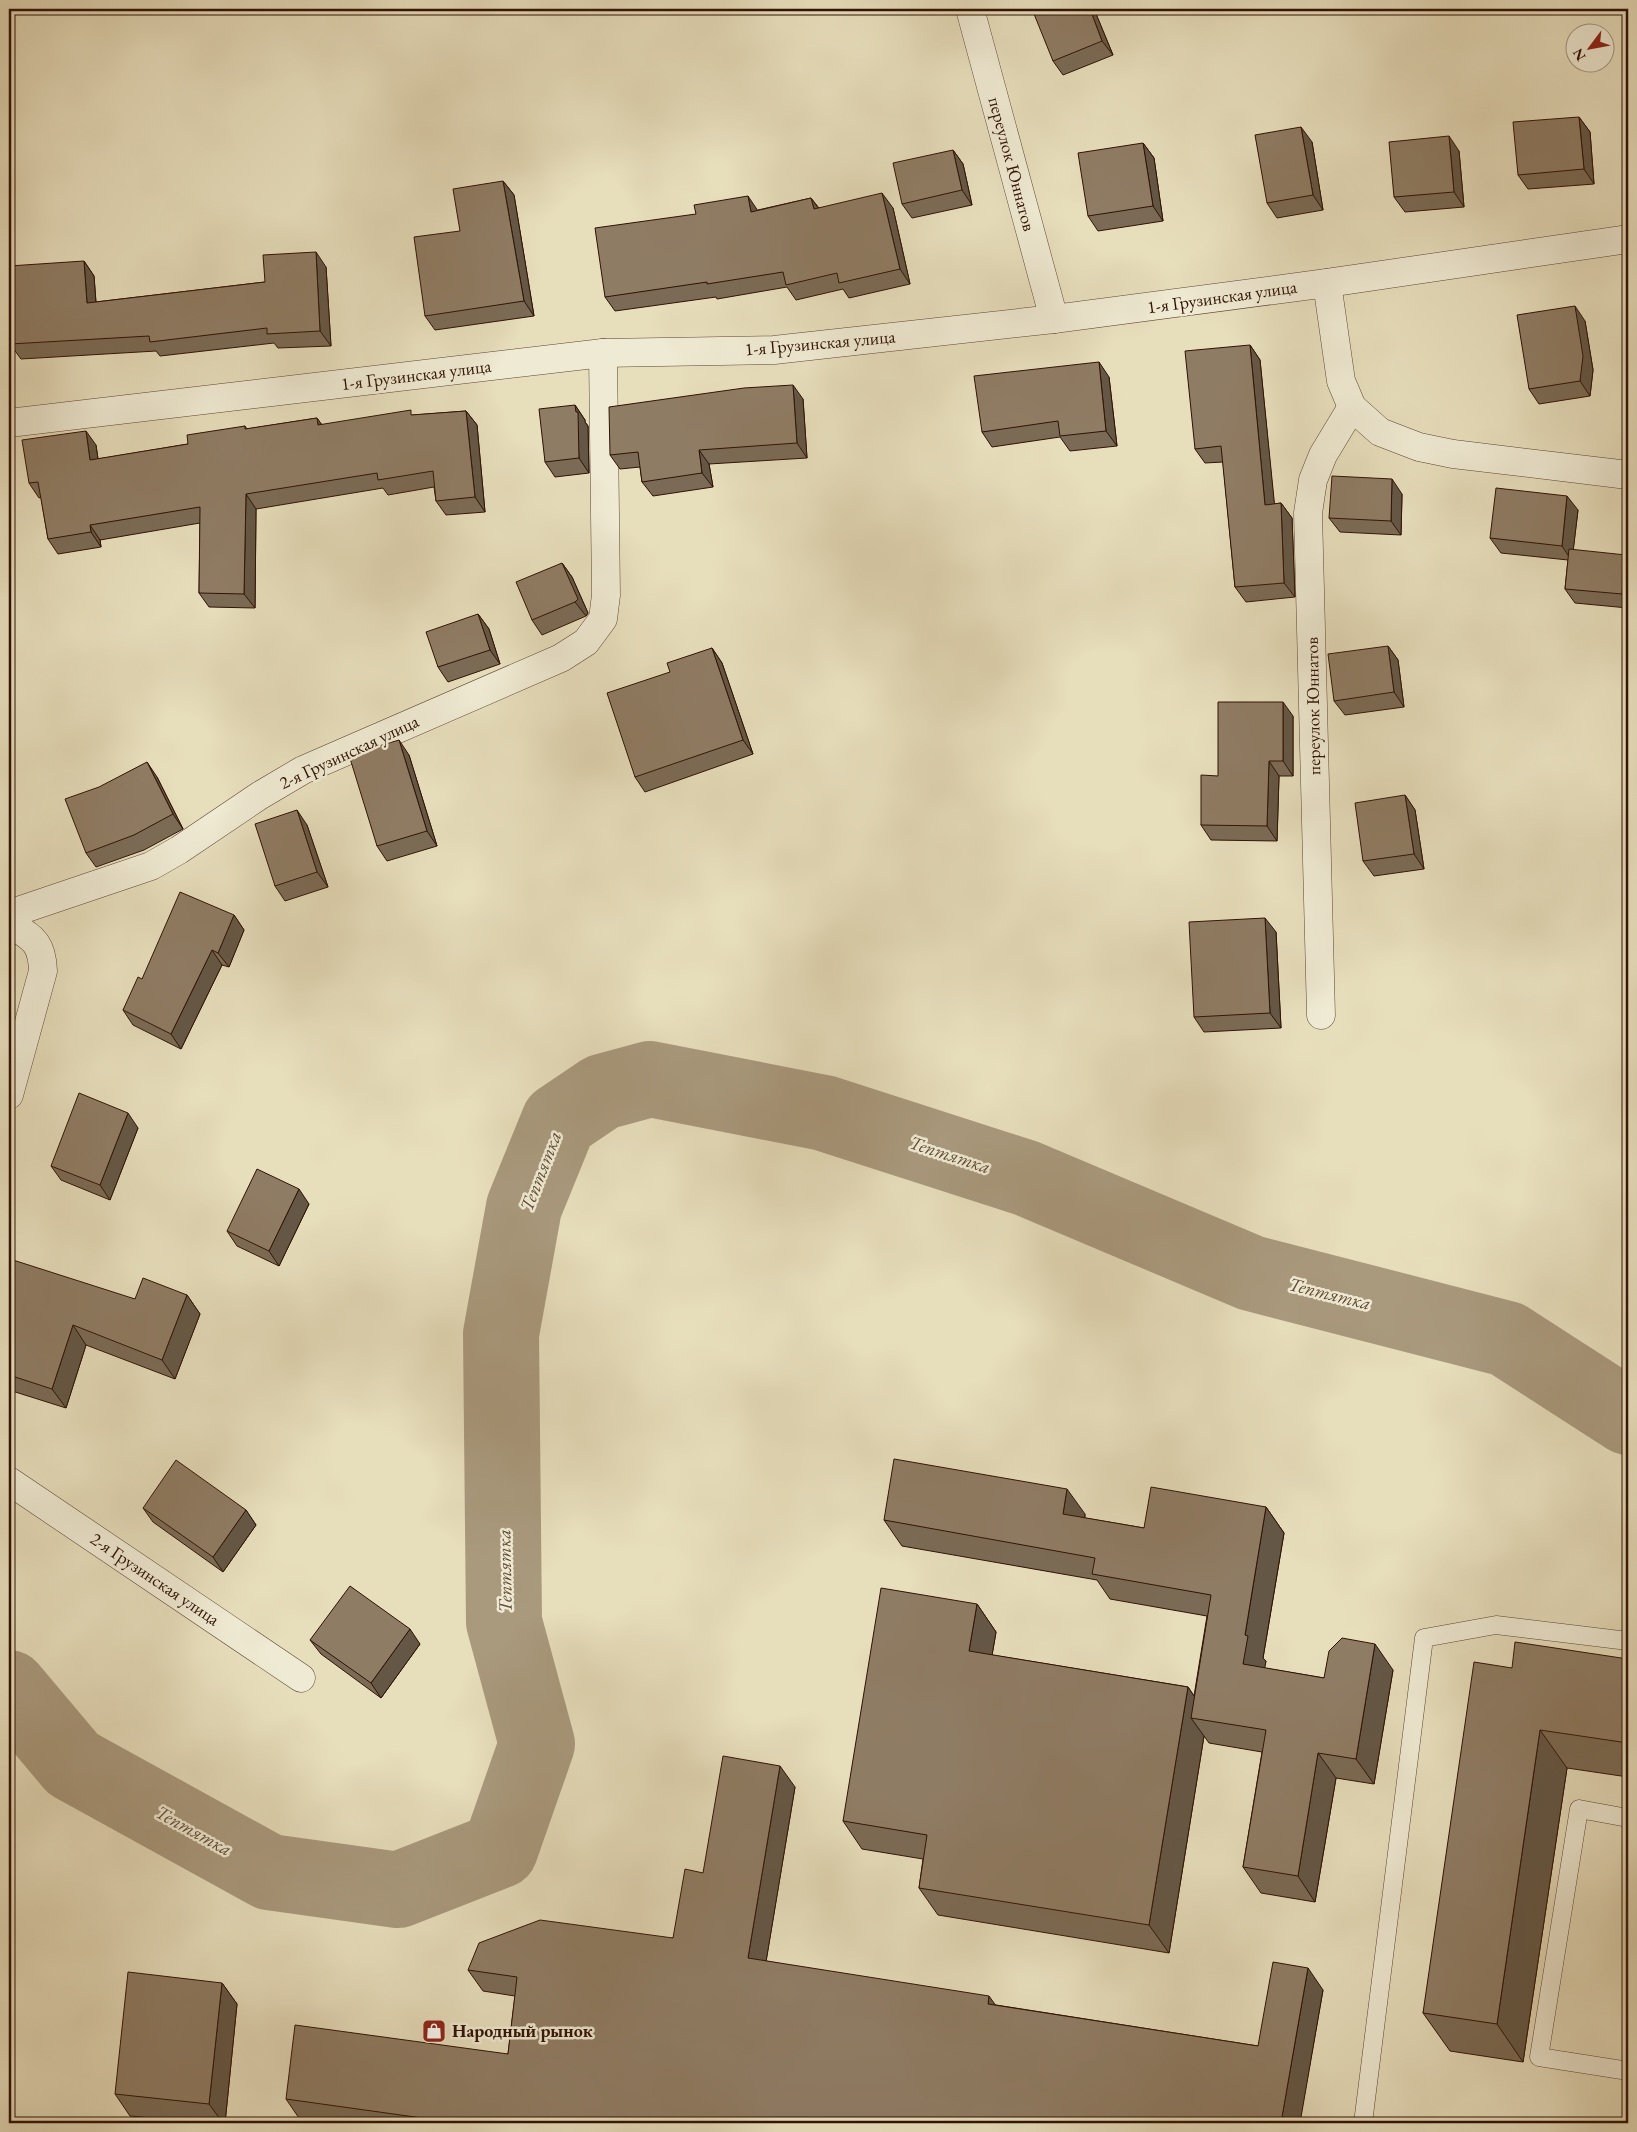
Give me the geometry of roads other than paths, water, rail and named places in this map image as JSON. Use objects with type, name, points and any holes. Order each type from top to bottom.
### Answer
[{"type":"street","name":"переулок Юннатов","points":[[970,9],[1054,319]]},
{"type":"street","name":"1-я Грузинская улица","points":[[9,424],[603,353],[774,350],[1054,319],[1327,283],[1628,239]]},
{"type":"street","points":[[1327,283],[1341,381],[1352,407],[1380,432],[1419,447],[1453,454],[1628,475]]},
{"type":"street","name":"2-я Грузинская улица","points":[[9,914],[151,866],[179,850],[259,796],[303,770],[561,658],[586,642],[603,619],[606,595],[603,353]]},
{"type":"street","name":"переулок Юннатов","points":[[1321,1015],[1308,513],[1313,480],[1323,455],[1352,407]]},
{"type":"street","points":[[9,923],[32,938],[42,954],[43,971],[9,1095]]},
{"type":"street","name":"2-я Грузинская улица","points":[[9,1481],[302,1678]]},
{"type":"lane","points":[[1363,2123],[1424,1638],[1496,1625],[1628,1641]]},
{"type":"lane","points":[[1622,2070],[1539,2057],[1579,1809],[1628,1818]]},
{"type":"waterway","name":"Тептятка","points":[[9,1688],[73,1764],[269,1872],[398,1890],[500,1850],[537,1744],[504,1622],[501,1334],[524,1207],[559,1121],[602,1092],[650,1079],[824,1113],[1026,1178],[1251,1273],[1507,1339],[1628,1417]]},
{"type":"place","name":"Народный рынок","points":[[434,2031]]}]
